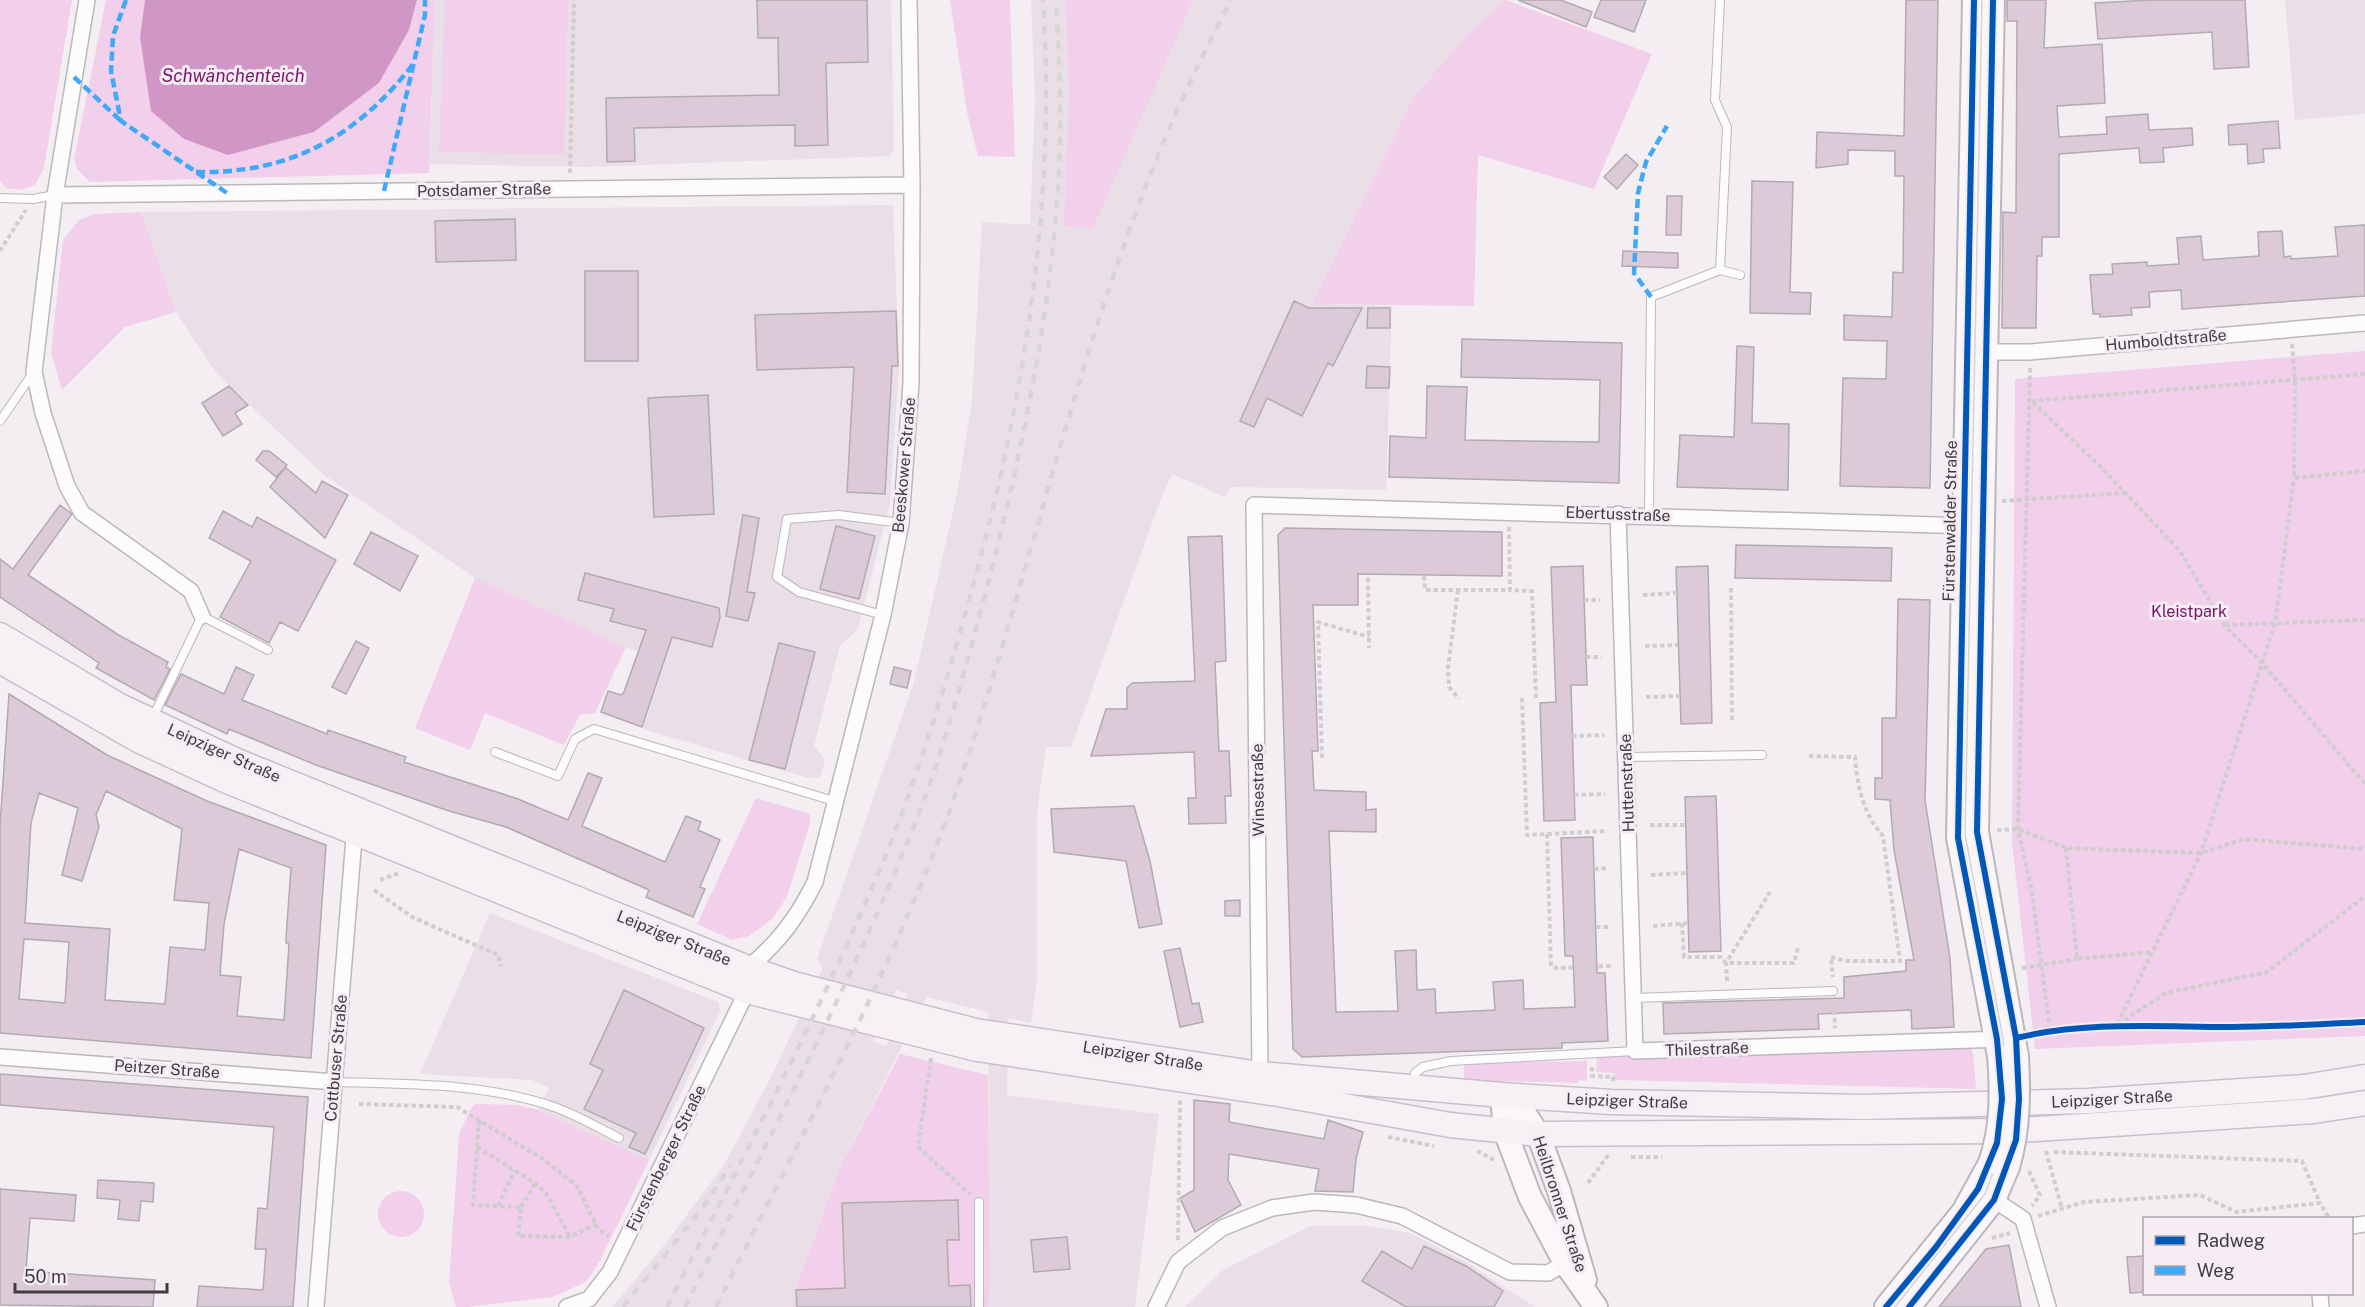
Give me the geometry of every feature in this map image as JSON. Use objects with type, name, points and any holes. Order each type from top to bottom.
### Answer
[{"type":"main road","name":"Leipziger Straße","points":[[0,635],[120,706],[356,820],[747,980],[977,1049],[1278,1094],[1450,1125],[1538,1134],[2004,1131],[2314,1111],[2365,1103]]},
{"type":"main road","name":"Leipziger Straße","points":[[0,661],[140,741],[227,781],[356,820]]},
{"type":"main road","name":"Leipziger Straße","points":[[747,980],[794,984],[976,1031],[1260,1074],[1611,1102],[1898,1106],[2088,1101],[2304,1087],[2365,1077]]},
{"type":"street","points":[[87,0],[55,195],[34,372],[43,413],[67,486],[82,513],[191,591],[202,616]]},
{"type":"street","name":"Beeskower Straße","points":[[747,980],[766,952],[797,918],[815,882],[883,615],[901,523],[911,382],[912,185],[909,0]]},
{"type":"street","name":"Fürstenwalder Straße","points":[[1974,0],[1976,353],[1973,526],[1977,832],[2003,971],[2007,1047]]},
{"type":"street","name":"Fürstenwalder Straße","points":[[1993,0],[1976,353],[1983,503],[1973,526],[1958,838],[2007,1047]]},
{"type":"street","name":"Potsdamer Straße","points":[[55,195],[912,185]]},
{"type":"street","name":"Humboldtstraße","points":[[1976,353],[2030,352],[2365,323]]},
{"type":"street","name":"Ebertusstraße","points":[[1254,506],[1618,514],[1973,526]]},
{"type":"street","name":"Winsestraße","points":[[1254,506],[1260,1074]]},
{"type":"street","name":"Huttenstraße","points":[[1618,514],[1635,1051]]},
{"type":"street","name":"Cottbuser Straße","points":[[316,1307],[356,820]]},
{"type":"street","name":"Fürstenberger Straße","points":[[567,1307],[589,1299],[610,1272],[747,980]]},
{"type":"street","points":[[1909,1307],[1986,1195],[1999,1165],[1997,1143],[2007,1047]]},
{"type":"street","name":"Thilestraße","points":[[1635,1051],[2007,1047]]},
{"type":"street","name":"Peitzer Straße","points":[[0,1057],[335,1082]]},
{"type":"street","name":"Heilbronner Straße","points":[[1502,1095],[1505,1131],[1530,1197],[1565,1263],[1593,1303]]},
{"type":"street","name":"Heilbronner Straße","points":[[1502,1095],[1525,1114],[1538,1134],[1593,1303]]},
{"type":"street","points":[[1986,1195],[2023,1219],[2048,1307]]},
{"type":"street","points":[[1886,1307],[1936,1247],[1986,1195]]},
{"type":"street","points":[[1156,1307],[1178,1262],[1222,1228],[1272,1208],[1314,1202],[1356,1205],[1402,1216],[1510,1272],[1548,1273],[1565,1263]]},
{"type":"lane","points":[[1720,0],[1715,100],[1727,127],[1720,270]]},
{"type":"lane","points":[[0,198],[33,200],[55,195]]},
{"type":"lane","points":[[1649,515],[1651,297],[1720,270],[1740,275]]},
{"type":"lane","points":[[0,421],[34,372]]},
{"type":"lane","points":[[883,615],[800,592],[777,577],[788,519],[839,515],[901,523]]},
{"type":"lane","points":[[151,721],[202,616],[268,650]]},
{"type":"lane","points":[[495,752],[558,777],[575,739],[594,729],[834,801]]},
{"type":"lane","points":[[1626,757],[1762,755]]},
{"type":"lane","points":[[1634,998],[1833,991]]},
{"type":"lane","name":"Thilestraße","points":[[1413,1087],[1415,1072],[1423,1067],[1452,1061],[1635,1051]]},
{"type":"lane","points":[[335,1082],[392,1084],[506,1095],[557,1108],[619,1138]]},
{"type":"lane","points":[[979,1202],[979,1307]]},
{"type":"path","points":[[569,189],[574,0]]},
{"type":"path","points":[[0,251],[33,200]]},
{"type":"path","points":[[2291,329],[2295,379],[2294,478],[2275,623],[2201,853],[2117,1024],[2166,993],[2267,972],[2365,896]]},
{"type":"path","points":[[2030,352],[2031,401],[2018,829],[2032,892],[2050,1030]]},
{"type":"path","points":[[2031,401],[2365,374]]},
{"type":"path","points":[[2031,401],[2126,493],[2180,551],[2224,625],[2262,663],[2365,784]]},
{"type":"path","points":[[2294,478],[2365,471]]},
{"type":"path","points":[[1983,503],[2126,493]]},
{"type":"path","points":[[1509,512],[1509,590]]},
{"type":"path","points":[[1424,576],[1425,590],[1532,591],[1536,698]]},
{"type":"path","points":[[1368,578],[1369,648]]},
{"type":"path","points":[[1731,588],[1732,722]]},
{"type":"path","points":[[1458,590],[1448,668],[1449,687],[1459,699]]},
{"type":"path","points":[[1643,595],[1677,593]]},
{"type":"path","points":[[1584,600],[1600,600]]},
{"type":"path","points":[[2224,625],[2365,620]]},
{"type":"path","points":[[1322,758],[1318,622],[1369,637]]},
{"type":"path","points":[[1645,646],[1678,645]]},
{"type":"path","points":[[1586,657],[1602,657]]},
{"type":"path","points":[[1646,697],[1680,696]]},
{"type":"path","points":[[1522,698],[1527,835],[1606,831]]},
{"type":"path","points":[[1572,736],[1604,735]]},
{"type":"path","points":[[1809,756],[1855,757],[1857,786],[1873,824],[1883,836],[1900,961],[1845,961],[1831,957]]},
{"type":"path","points":[[1574,795],[1605,794]]},
{"type":"path","points":[[1650,825],[1685,825]]},
{"type":"path","points":[[1977,832],[2018,829],[2066,848],[2201,853],[2244,839],[2365,849]]},
{"type":"path","points":[[1547,834],[1551,966],[1557,968],[1612,966]]},
{"type":"path","points":[[2066,848],[2078,959]]},
{"type":"path","points":[[1594,869],[1608,868]]},
{"type":"path","points":[[1651,874],[1687,873]]},
{"type":"path","points":[[374,890],[411,917],[498,955],[501,966]]},
{"type":"path","points":[[1727,995],[1726,963],[1770,892]]},
{"type":"path","points":[[1682,923],[1684,957],[1721,957],[1726,963]]},
{"type":"path","points":[[1653,926],[1688,923]]},
{"type":"path","points":[[1596,927],[1610,927]]},
{"type":"path","points":[[1726,963],[1794,963],[1798,948]]},
{"type":"path","points":[[2003,971],[2078,959],[2152,952]]},
{"type":"path","points":[[932,1054],[918,1147],[979,1202]]},
{"type":"path","points":[[1592,1054],[1592,1076],[1612,1077],[1613,1085]]},
{"type":"path","points":[[1178,1262],[1180,1097]]},
{"type":"path","points":[[359,1104],[457,1107],[543,1159],[577,1186],[596,1224],[623,1246]]},
{"type":"path","points":[[479,1120],[473,1205],[521,1207]]},
{"type":"path","points":[[477,1147],[535,1183],[546,1193],[570,1238]]},
{"type":"path","points":[[2062,1209],[2048,1151],[2302,1161],[2328,1217]]},
{"type":"path","points":[[1588,1183],[1609,1156]]},
{"type":"path","points":[[498,1206],[514,1170]]},
{"type":"path","points":[[535,1183],[521,1207],[518,1236],[570,1238],[596,1224]]},
{"type":"path","points":[[2023,1219],[2084,1202],[2200,1195],[2236,1212],[2320,1203]]},
{"type":"shaded area","points":[[435,0],[891,0],[894,148],[890,156],[586,167],[430,164]]},
{"type":"shaded area","points":[[1031,0],[1066,0],[1069,101],[1193,0],[1507,0],[1472,30],[1313,304],[1392,306],[1386,490],[1230,487],[1225,497],[1172,474],[1160,501],[1071,747],[1046,747],[1037,812],[1037,979],[1031,1023],[1008,1018],[1007,1095],[1159,1114],[1135,1307],[988,1307],[990,1281],[988,1012],[927,997],[839,1170],[796,1286],[793,1307],[612,1307],[666,1243],[724,1165],[771,1077],[823,968],[817,959],[914,682],[957,494],[972,400],[982,222],[1038,225],[1030,223],[1035,99]],"holes":[[[896,990],[908,994],[886,1046],[873,1042]]]},
{"type":"shaded area","points":[[2285,0],[2365,0],[2365,114],[2295,120]]},
{"type":"shaded area","points":[[893,205],[899,367],[890,503],[858,629],[840,646],[814,745],[825,760],[820,778],[808,778],[643,729],[665,661],[626,647],[475,578],[324,475],[216,373],[176,312],[141,212]]},
{"type":"shaded area","points":[[490,913],[718,1002],[720,1011],[649,1160],[538,1110],[549,1088],[532,1080],[420,1074]]},
{"type":"shaded area","points":[[1310,1226],[1367,1226],[1410,1233],[1466,1262],[1535,1307],[1185,1307],[1223,1270]]},
{"type":"green space","points":[[0,0],[72,0],[44,168],[35,185],[21,190],[6,188],[0,181]]},
{"type":"green space","points":[[106,0],[145,0],[140,37],[228,154],[314,132],[379,83],[409,30],[417,0],[435,0],[429,173],[90,182],[77,169],[74,159]]},
{"type":"green space","points":[[445,0],[568,0],[564,154],[439,152]]},
{"type":"green space","points":[[950,0],[1010,0],[1015,157],[978,156],[967,112]]},
{"type":"green space","points":[[1066,0],[1193,0],[1093,228],[1064,226],[1069,101]]},
{"type":"green space","points":[[1506,0],[1652,54],[1594,189],[1478,155],[1474,306],[1312,304],[1414,97],[1472,30]]},
{"type":"green space","points":[[141,212],[176,312],[125,327],[62,390],[51,352],[63,240],[79,220],[94,214]]},
{"type":"green space","name":"Kleistpark","points":[[2365,351],[2365,1036],[2035,1049],[2012,842],[2015,379]]},
{"type":"green space","points":[[475,578],[626,647],[595,713],[580,715],[564,745],[485,713],[470,750],[415,728]]},
{"type":"green space","points":[[756,798],[810,814],[810,823],[787,897],[772,919],[749,936],[732,940],[697,924]]},
{"type":"green space","points":[[1970,1048],[1973,1053],[1976,1089],[1615,1080],[1615,1073],[1596,1072],[1597,1057]]},
{"type":"green space","points":[[900,1054],[988,1075],[990,1282],[988,1307],[793,1307],[796,1287],[839,1170]]},
{"type":"green space","points":[[1587,1061],[1587,1081],[1579,1080],[1578,1083],[1464,1080],[1464,1063]]},
{"type":"green space","points":[[475,1104],[517,1105],[538,1110],[649,1160],[600,1261],[586,1282],[553,1297],[456,1307],[449,1283],[459,1134]]},
{"type":"green space","points":[[401,1191],[417,1198],[424,1214],[417,1230],[401,1237],[385,1230],[378,1214],[385,1198]]},
{"type":"water","name":"Schwänchenteich","points":[[145,0],[417,0],[409,30],[379,83],[314,132],[228,155],[184,139],[151,111],[140,37]]},
{"type":"building","points":[[757,0],[867,0],[868,62],[826,63],[828,145],[795,146],[795,125],[634,128],[635,161],[607,162],[606,98],[779,95],[778,38],[758,38]]},
{"type":"building","points":[[1518,0],[1561,0],[1592,12],[1586,27]]},
{"type":"building","points":[[1601,0],[1646,0],[1634,32],[1594,17]]},
{"type":"building","points":[[1906,0],[1938,0],[1930,488],[1840,486],[1843,378],[1886,379],[1887,341],[1844,340],[1844,315],[1892,317],[1893,272],[1903,273],[1904,176],[1895,176],[1895,151],[1848,150],[1848,164],[1816,168],[1817,132],[1904,136]]},
{"type":"building","points":[[2007,0],[2046,0],[2044,48],[2102,44],[2105,103],[2057,106],[2059,137],[2107,134],[2106,117],[2148,114],[2149,130],[2192,128],[2193,145],[2163,148],[2164,162],[2140,163],[2139,148],[2059,154],[2059,237],[2042,237],[2042,256],[2037,256],[2036,328],[2002,328],[2003,212],[2016,213],[2017,21],[2007,21]]},
{"type":"building","points":[[2150,0],[2245,0],[2249,67],[2214,69],[2212,32],[2098,39],[2095,3]]},
{"type":"building","points":[[2278,121],[2280,148],[2263,149],[2264,162],[2248,164],[2247,144],[2229,145],[2228,125]]},
{"type":"building","points":[[1626,154],[1638,165],[1617,189],[1604,177]]},
{"type":"building","points":[[1752,181],[1793,182],[1790,292],[1811,293],[1810,314],[1750,313]]},
{"type":"building","points":[[1667,196],[1682,196],[1681,235],[1666,235]]},
{"type":"building","points":[[515,219],[516,260],[436,262],[435,221]]},
{"type":"building","points":[[2365,225],[2365,296],[2182,309],[2181,290],[2149,292],[2150,307],[2131,308],[2132,315],[2100,317],[2100,314],[2093,314],[2090,275],[2113,274],[2112,264],[2147,262],[2147,266],[2179,264],[2177,238],[2201,236],[2203,260],[2259,256],[2258,232],[2282,231],[2284,257],[2291,256],[2291,259],[2338,256],[2335,227]]},
{"type":"building","points":[[1623,251],[1678,253],[1678,268],[1622,266]]},
{"type":"building","points":[[585,271],[638,271],[638,361],[585,361]]},
{"type":"building","points":[[1294,301],[1309,308],[1362,308],[1333,366],[1328,363],[1302,416],[1267,398],[1254,427],[1240,421]]},
{"type":"building","points":[[1368,308],[1390,308],[1390,328],[1367,328]]},
{"type":"building","points":[[896,311],[898,366],[892,366],[885,494],[847,492],[854,367],[757,370],[755,315]]},
{"type":"building","points":[[1462,339],[1622,343],[1619,483],[1389,477],[1390,436],[1426,438],[1427,386],[1467,387],[1465,440],[1599,442],[1600,380],[1461,377]]},
{"type":"building","points":[[1737,346],[1754,347],[1752,423],[1789,424],[1788,490],[1677,487],[1680,435],[1734,437]]},
{"type":"building","points":[[1367,366],[1390,367],[1389,388],[1366,388]]},
{"type":"building","points":[[229,386],[248,405],[235,413],[242,424],[223,436],[202,403]]},
{"type":"building","points":[[708,395],[714,514],[654,517],[648,398]]},
{"type":"building","points":[[263,451],[269,451],[287,465],[285,467],[316,493],[322,481],[348,495],[325,538],[270,487],[285,468],[276,477],[256,460]]},
{"type":"building","points":[[60,505],[72,514],[28,575],[117,634],[168,662],[166,667],[170,669],[154,700],[96,668],[99,663],[0,597],[0,559],[13,569]]},
{"type":"building","points":[[223,511],[252,527],[257,517],[336,560],[298,631],[280,622],[269,643],[220,617],[251,561],[209,538]]},
{"type":"building","points":[[743,515],[759,518],[747,592],[755,593],[748,621],[726,616]]},
{"type":"building","points":[[836,526],[875,536],[859,599],[820,589]]},
{"type":"building","points":[[1285,528],[1502,532],[1502,576],[1358,574],[1358,605],[1313,605],[1318,751],[1312,751],[1314,790],[1366,792],[1366,810],[1376,809],[1376,832],[1329,831],[1336,1012],[1398,1011],[1395,951],[1416,950],[1417,990],[1435,989],[1436,1013],[1495,1010],[1493,982],[1523,980],[1524,1009],[1575,1007],[1573,956],[1565,956],[1561,838],[1593,837],[1597,973],[1605,973],[1608,1041],[1562,1043],[1562,1048],[1302,1057],[1293,1049],[1278,535]]},
{"type":"building","points":[[371,532],[418,556],[400,591],[354,564]]},
{"type":"building","points":[[1222,536],[1226,661],[1215,662],[1219,751],[1229,751],[1231,796],[1225,796],[1226,823],[1189,824],[1188,798],[1196,798],[1194,752],[1091,756],[1106,709],[1127,709],[1127,688],[1132,683],[1195,681],[1188,537]]},
{"type":"building","points":[[1736,545],[1892,548],[1891,581],[1735,578]]},
{"type":"building","points":[[1583,566],[1587,685],[1571,685],[1575,820],[1544,821],[1540,703],[1556,702],[1551,567]]},
{"type":"building","points":[[1708,566],[1712,723],[1681,724],[1676,567]]},
{"type":"building","points":[[585,573],[719,608],[720,617],[712,647],[672,637],[642,727],[601,712],[608,691],[621,695],[624,692],[646,630],[610,621],[614,609],[578,600]]},
{"type":"building","points":[[1898,599],[1930,600],[1925,800],[1950,958],[1954,1027],[1912,1029],[1911,1010],[1818,1014],[1819,1029],[1664,1034],[1663,1003],[1844,998],[1844,977],[1906,971],[1906,960],[1914,960],[1894,850],[1890,800],[1875,799],[1875,778],[1882,778],[1882,718],[1896,718]]},
{"type":"building","points":[[356,641],[369,648],[346,694],[332,687]]},
{"type":"building","points":[[779,643],[815,652],[785,769],[749,760]]},
{"type":"building","points":[[236,667],[254,675],[242,700],[327,734],[328,730],[406,757],[404,762],[518,799],[568,820],[588,773],[602,778],[582,826],[665,862],[686,816],[701,822],[698,830],[720,840],[700,887],[705,889],[693,917],[646,897],[649,890],[506,827],[449,811],[316,765],[229,729],[227,734],[165,705],[181,674],[224,694]]},
{"type":"building","points":[[894,667],[911,671],[907,688],[890,684]]},
{"type":"building","points":[[9,694],[107,755],[207,801],[326,845],[311,1058],[0,1033],[0,826]],"holes":[[[106,791],[182,829],[174,900],[209,903],[205,950],[170,947],[165,1004],[105,1000],[110,929],[25,923],[31,823],[39,793],[78,808],[62,875],[82,881],[99,827],[96,815]],[[239,849],[291,868],[284,1020],[237,1016],[241,977],[220,975],[224,924]],[[24,939],[69,942],[65,1003],[19,999]]]},
{"type":"building","points":[[1716,796],[1721,951],[1689,952],[1685,797]]},
{"type":"building","points":[[1134,806],[1150,861],[1162,924],[1139,928],[1126,861],[1054,852],[1051,809]]},
{"type":"building","points":[[1240,900],[1240,916],[1225,916],[1225,901]]},
{"type":"building","points":[[1180,948],[1192,1004],[1199,1003],[1203,1022],[1180,1027],[1164,951]]},
{"type":"building","points":[[624,990],[704,1028],[645,1154],[629,1147],[636,1133],[584,1109],[603,1070],[590,1064]]},
{"type":"building","points":[[0,1074],[308,1097],[293,1307],[197,1307],[199,1286],[263,1290],[266,1249],[255,1249],[258,1208],[267,1209],[274,1127],[0,1105]]},
{"type":"building","points":[[1194,1100],[1230,1104],[1229,1122],[1324,1139],[1328,1120],[1363,1132],[1356,1159],[1353,1192],[1315,1191],[1319,1169],[1229,1154],[1228,1180],[1241,1205],[1195,1232],[1180,1198],[1194,1190]]},
{"type":"building","points":[[98,1180],[154,1183],[153,1202],[141,1201],[139,1221],[118,1219],[120,1200],[97,1198]]},
{"type":"building","points":[[0,1189],[76,1195],[74,1221],[30,1218],[26,1271],[155,1280],[153,1307],[0,1305]]},
{"type":"building","points":[[958,1200],[959,1240],[947,1240],[949,1286],[970,1285],[971,1307],[797,1307],[796,1290],[845,1288],[842,1203]]},
{"type":"building","points":[[1067,1237],[1070,1269],[1034,1272],[1031,1240]]},
{"type":"building","points":[[2009,1245],[2021,1307],[1939,1307],[1986,1249]]},
{"type":"building","points":[[1424,1246],[1466,1266],[1503,1291],[1494,1307],[1406,1307],[1362,1281],[1382,1251],[1412,1269]]},
{"type":"building","points":[[2143,1256],[2143,1292],[2130,1293],[2127,1257]]},
{"type":"tram line","points":[[1895,1307],[1985,1194],[2005,1140],[2009,1097],[2003,1039],[1965,834],[1982,0]]},
{"type":"railway","points":[[667,1307],[798,1048],[871,890],[898,824],[921,758],[963,622],[1002,469],[1030,314],[1045,158],[1046,79],[1043,0]]},
{"type":"railway","points":[[685,1307],[804,1069],[888,888],[914,826],[960,687],[997,549],[1021,443],[1049,281],[1060,151],[1056,0]]},
{"type":"railway","points":[[716,1307],[847,1047],[908,915],[935,848],[985,703],[1078,387],[1129,230],[1175,114],[1231,0]]},
{"type":"railway","points":[[623,1307],[704,1206],[730,1166]]},
{"type":"marked path","points":[[126,0],[113,36],[111,71],[121,121],[227,193]]},
{"type":"marked path","points":[[384,191],[425,15],[425,0]]},
{"type":"marked path","points":[[196,172],[230,171],[262,166],[291,158],[319,146],[345,131],[369,112],[414,63]]},
{"type":"marked path","points":[[74,77],[121,121]]},
{"type":"marked path","points":[[1651,297],[1634,273],[1638,193],[1646,162],[1667,126]]},
{"type":"cycle path","points":[[1886,1307],[1936,1247],[1978,1189],[1997,1143],[2002,1099],[1997,1039],[1958,838],[1974,0]]},
{"type":"cycle path","points":[[1909,1307],[1994,1200],[2016,1140],[2019,1099],[2016,1038],[1977,832],[1993,0]]},
{"type":"cycle path","points":[[2016,1038],[2096,1027],[2248,1027],[2365,1022]]}]
